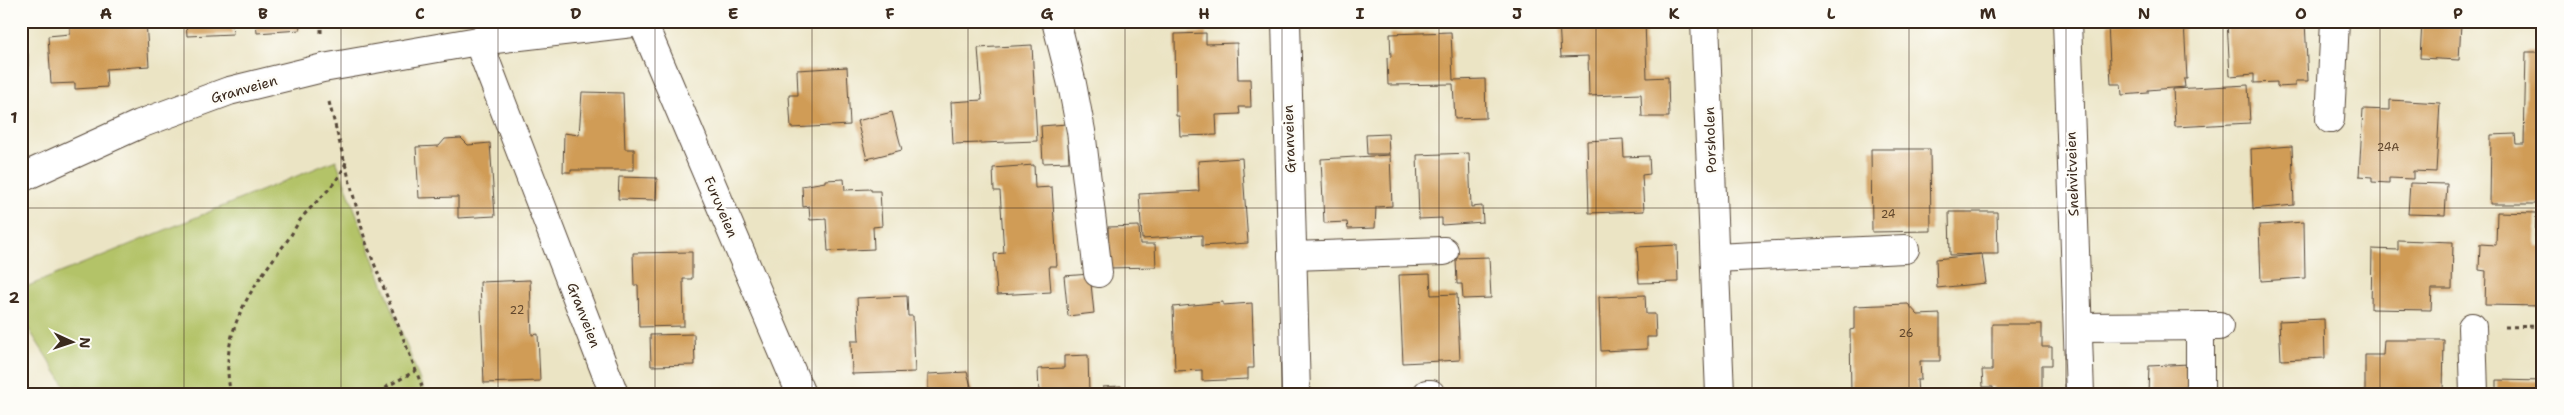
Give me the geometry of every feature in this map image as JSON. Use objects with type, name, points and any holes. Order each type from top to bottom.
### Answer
[{"type":"street","name":"Granveien","points":[[21,178],[140,124],[229,91],[323,68],[478,41],[650,21]]},
{"type":"street","points":[[1056,21],[1072,84],[1081,131],[1098,273]]},
{"type":"street","name":"Granveien","points":[[1286,21],[1296,394]]},
{"type":"street","name":"Porsholen","points":[[1705,21],[1720,394]]},
{"type":"street","name":"Snehvitveien","points":[[2067,21],[2080,394]]},
{"type":"street","points":[[2330,119],[2335,21]]},
{"type":"street","name":"Furuveien","points":[[642,22],[801,394]]},
{"type":"street","name":"Granveien","points":[[478,41],[614,394]]},
{"type":"street","points":[[1715,258],[1905,249]]},
{"type":"street","points":[[1292,256],[1444,251]]},
{"type":"street","points":[[2078,327],[2209,326],[2200,394]]},
{"type":"street","points":[[2472,327],[2474,394]]},
{"type":"path","points":[[328,95],[330,111],[346,161],[365,240],[425,394]]},
{"type":"path","points":[[231,394],[228,380],[231,336],[241,306],[302,217],[340,178],[346,161]]},
{"type":"path","points":[[380,394],[388,386],[415,371]]},
{"type":"green space","points":[[336,160],[425,394],[70,394],[21,317],[21,289]]},
{"type":"building","points":[[146,21],[149,66],[106,69],[107,87],[75,89],[75,83],[51,84],[48,36],[70,34],[70,23]]},
{"type":"building","points":[[186,21],[242,21],[242,23],[232,23],[233,34],[187,36]]},
{"type":"building","points":[[256,21],[299,21],[300,30],[257,33]]},
{"type":"building","points":[[1559,21],[1645,21],[1647,78],[1668,77],[1669,117],[1642,117],[1641,94],[1589,96],[1588,56],[1561,57]]},
{"type":"building","points":[[2134,21],[2184,21],[2187,79],[2184,79],[2185,87],[2148,90],[2148,93],[2122,95],[2121,84],[2111,84],[2108,24]]},
{"type":"building","points":[[2227,21],[2305,21],[2308,81],[2295,81],[2295,86],[2277,87],[2277,82],[2254,83],[2254,74],[2230,76]]},
{"type":"building","points":[[2422,21],[2461,23],[2459,60],[2420,58]]},
{"type":"building","points":[[2541,27],[2543,204],[2490,204],[2491,135],[2515,134],[2516,144],[2524,144],[2526,52],[2540,52]]},
{"type":"building","points":[[1451,32],[1453,80],[1485,79],[1486,118],[1455,119],[1453,84],[1388,85],[1387,58],[1391,57],[1390,34]]},
{"type":"building","points":[[1206,33],[1206,44],[1237,43],[1238,79],[1250,79],[1251,107],[1239,107],[1240,114],[1216,115],[1217,135],[1180,136],[1179,116],[1176,116],[1175,34]]},
{"type":"building","points":[[1032,45],[1037,141],[953,144],[951,102],[982,100],[978,48]]},
{"type":"building","points":[[21,54],[28,54],[28,78],[21,78]]},
{"type":"building","points":[[847,67],[850,125],[791,128],[789,95],[798,95],[797,70]]},
{"type":"building","points":[[2248,85],[2250,123],[2175,127],[2173,89]]},
{"type":"building","points":[[582,92],[623,93],[625,149],[634,149],[634,170],[571,170],[571,172],[563,172],[564,133],[579,135]]},
{"type":"building","points":[[2390,100],[2440,103],[2436,172],[2413,171],[2413,179],[2389,178],[2389,183],[2372,182],[2372,177],[2359,176],[2363,109],[2390,110]]},
{"type":"building","points":[[892,112],[902,150],[867,159],[857,121]]},
{"type":"building","points":[[1067,124],[1069,162],[1043,163],[1041,126]]},
{"type":"building","points":[[1388,134],[1389,154],[1367,154],[1366,135]]},
{"type":"building","points":[[461,138],[468,145],[490,143],[495,216],[458,218],[458,197],[419,198],[416,147],[439,146],[445,139]]},
{"type":"building","points":[[1623,139],[1624,157],[1649,156],[1650,174],[1642,175],[1644,211],[1589,213],[1587,141]]},
{"type":"building","points":[[2292,146],[2294,205],[2253,209],[2251,149]]},
{"type":"building","points":[[1871,149],[1930,149],[1931,231],[1872,232]]},
{"type":"building","points":[[1469,153],[1471,207],[1482,206],[1483,222],[1442,225],[1442,218],[1419,219],[1417,155]]},
{"type":"building","points":[[1390,155],[1392,206],[1376,207],[1375,228],[1348,229],[1347,222],[1324,223],[1321,159]]},
{"type":"building","points":[[1242,158],[1248,243],[1202,246],[1202,235],[1142,239],[1139,194],[1199,191],[1198,161]]},
{"type":"building","points":[[1034,165],[1035,188],[1052,187],[1057,266],[1049,266],[1051,292],[997,295],[994,254],[1004,253],[1000,191],[994,191],[993,168]]},
{"type":"building","points":[[619,177],[657,178],[656,200],[618,199]]},
{"type":"building","points":[[844,179],[845,190],[871,189],[871,191],[880,191],[882,226],[873,227],[874,249],[828,251],[826,219],[810,220],[809,206],[803,207],[802,186],[825,182],[825,180]]},
{"type":"building","points":[[2410,183],[2447,184],[2445,215],[2408,214]]},
{"type":"building","points":[[1949,212],[1997,212],[1998,254],[1982,254],[1986,283],[1937,288],[1936,259],[1981,254],[1950,255]]},
{"type":"building","points":[[2497,212],[2536,213],[2535,246],[2543,246],[2543,306],[2485,305],[2486,271],[2479,270],[2480,244],[2496,245]]},
{"type":"building","points":[[2304,222],[2305,278],[2261,281],[2259,225]]},
{"type":"building","points":[[1139,226],[1140,244],[1155,244],[1156,267],[1109,268],[1108,227]]},
{"type":"building","points":[[2398,240],[2453,242],[2452,289],[2432,289],[2431,310],[2371,309],[2372,249],[2398,250]]},
{"type":"building","points":[[1677,245],[1678,282],[1639,283],[1637,247]]},
{"type":"building","points":[[692,252],[692,279],[683,279],[684,326],[639,327],[638,285],[634,285],[633,253]]},
{"type":"building","points":[[1489,257],[1491,298],[1463,299],[1462,284],[1457,284],[1456,258]]},
{"type":"building","points":[[1090,274],[1094,313],[1068,316],[1064,276]]},
{"type":"building","points":[[1430,274],[1431,295],[1457,294],[1460,360],[1403,363],[1399,275]]},
{"type":"building","points":[[530,280],[532,335],[538,334],[540,381],[484,383],[480,282]]},
{"type":"building","points":[[1645,295],[1646,314],[1655,314],[1656,337],[1647,337],[1647,349],[1601,351],[1599,297]]},
{"type":"building","points":[[907,296],[908,316],[913,316],[915,372],[852,374],[851,341],[859,341],[857,298]]},
{"type":"building","points":[[1223,302],[1223,305],[1252,303],[1254,368],[1248,368],[1248,379],[1202,381],[1202,370],[1175,371],[1173,307]]},
{"type":"building","points":[[1908,304],[1918,315],[1940,314],[1940,361],[1920,361],[1921,380],[1917,380],[1918,394],[1851,394],[1850,330],[1854,329],[1854,306]]},
{"type":"building","points":[[2324,319],[2325,358],[2281,360],[2279,321]]},
{"type":"building","points":[[1992,324],[2042,324],[2042,347],[2052,347],[2052,365],[2042,365],[2042,394],[1993,394],[1993,387],[1983,387],[1982,370],[1992,370]]},
{"type":"building","points":[[694,334],[695,365],[651,366],[650,335]]},
{"type":"building","points":[[2384,340],[2444,340],[2443,394],[2365,394],[2365,355],[2383,355]]},
{"type":"building","points":[[1088,355],[1089,394],[1039,394],[1038,369],[1064,368],[1064,356]]},
{"type":"building","points":[[2189,364],[2194,394],[2148,394],[2149,366]]},
{"type":"building","points":[[967,372],[973,393],[928,394],[928,374]]},
{"type":"building","points":[[2497,380],[2543,381],[2543,394],[2497,394]]},
{"type":"building","points":[[1121,386],[1121,394],[1103,394],[1103,387]]}]
